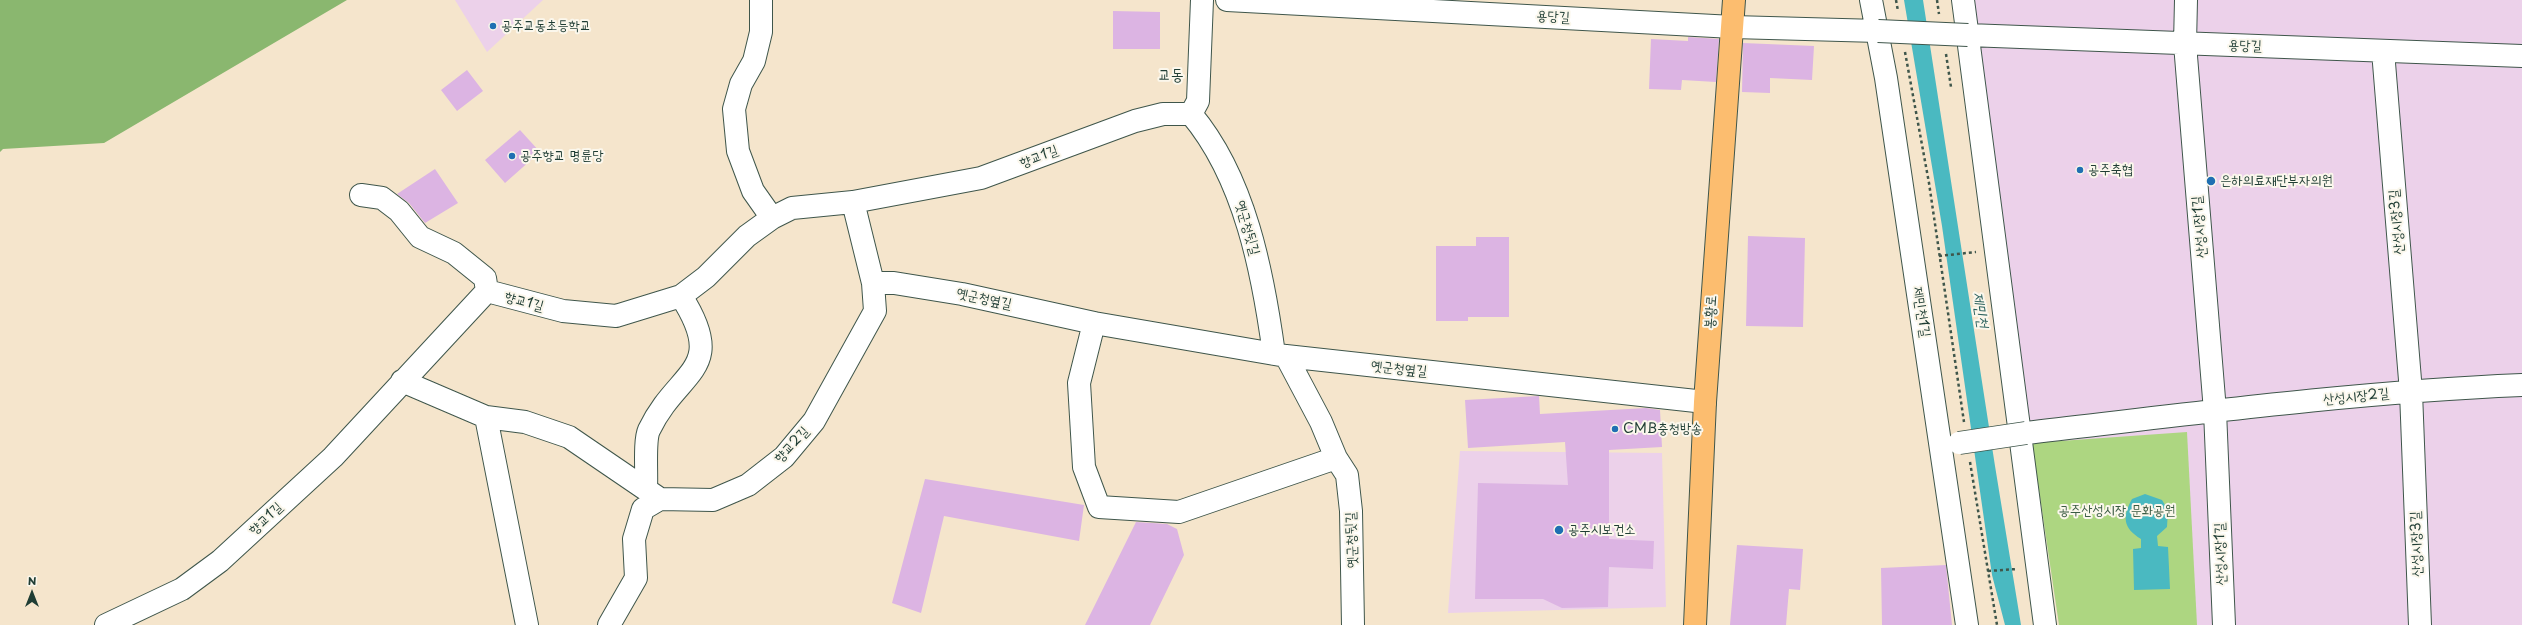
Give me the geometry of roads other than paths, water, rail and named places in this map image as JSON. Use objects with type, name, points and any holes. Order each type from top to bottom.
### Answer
[{"type":"main road","name":"봉황로","points":[[1695,625],[1704,402],[1734,0]]},
{"type":"street","points":[[761,0],[762,32],[754,61],[741,84],[734,109],[738,151],[753,191],[772,218]]},
{"type":"street","points":[[1191,114],[1198,101],[1202,0]]},
{"type":"street","name":"용당길","points":[[1227,0],[1350,3],[1733,27],[1878,31],[2522,56]]},
{"type":"street","name":"제민천1길","points":[[1871,0],[1958,442],[1967,625]]},
{"type":"street","points":[[1963,0],[2045,625]]},
{"type":"street","name":"산성시장1길","points":[[2186,0],[2185,44],[2215,411],[2224,625]]},
{"type":"street","name":"산성시장3길","points":[[2383,51],[2411,392],[2420,625]]},
{"type":"street","name":"향교1길","points":[[106,625],[182,588],[220,561],[332,457],[487,292],[563,312],[616,316],[681,296],[706,277],[747,236],[772,218],[792,208],[854,202],[981,178],[1134,121],[1163,114],[1191,114]]},
{"type":"street","name":"옛군청뒷길","points":[[1191,114],[1207,133],[1241,203],[1280,355],[1321,422],[1336,458],[1347,475],[1351,511],[1353,625]]},
{"type":"street","points":[[361,195],[382,198],[399,211],[420,237],[454,253],[485,278],[487,292]]},
{"type":"street","name":"향교2길","points":[[653,493],[713,500],[748,485],[784,457],[814,421],[875,312],[873,283],[854,202]]},
{"type":"street","name":"옛군청옆길","points":[[873,283],[894,283],[962,294],[1094,323],[1280,355],[1704,402]]},
{"type":"street","points":[[609,625],[636,578],[634,539],[643,509],[653,493],[648,432],[662,408],[700,358],[702,338],[694,316],[681,296]]},
{"type":"street","points":[[1094,323],[1079,383],[1084,467],[1099,507],[1178,512],[1336,458]]},
{"type":"street","points":[[402,381],[486,417],[525,422],[569,436],[653,493]]},
{"type":"street","points":[[2411,392],[2522,385]]},
{"type":"street","name":"산성시장2길","points":[[2215,411],[2411,392]]},
{"type":"street","points":[[1958,442],[2215,411]]},
{"type":"street","points":[[486,417],[527,625]]},
{"type":"water","name":"제민천","points":[[1904,0],[1923,0],[2021,625],[2005,625],[1992,575],[1942,226]]},
{"type":"water","points":[[2145,494],[2162,500],[2168,510],[2167,527],[2157,536],[2158,546],[2168,547],[2170,589],[2134,590],[2133,549],[2141,548],[2141,539],[2131,531],[2126,522],[2126,517],[2132,499]]},
{"type":"place","name":"공주교동초등학교","points":[[493,26]]},
{"type":"place","name":"공주향교 명륜당","points":[[512,156]]},
{"type":"place","name":"공주축협","points":[[2080,170]]},
{"type":"place","name":"은하의료재단부자의원","points":[[2211,181]]},
{"type":"place","name":"CMB충청방송","points":[[1615,429]]},
{"type":"place","name":"공주시보건소","points":[[1559,530]]},
{"type":"district","name":"교동","points":[[1171,76]]},
{"type":"park label","name":"공주산성시장 문화공원","points":[[2117,511]]}]
